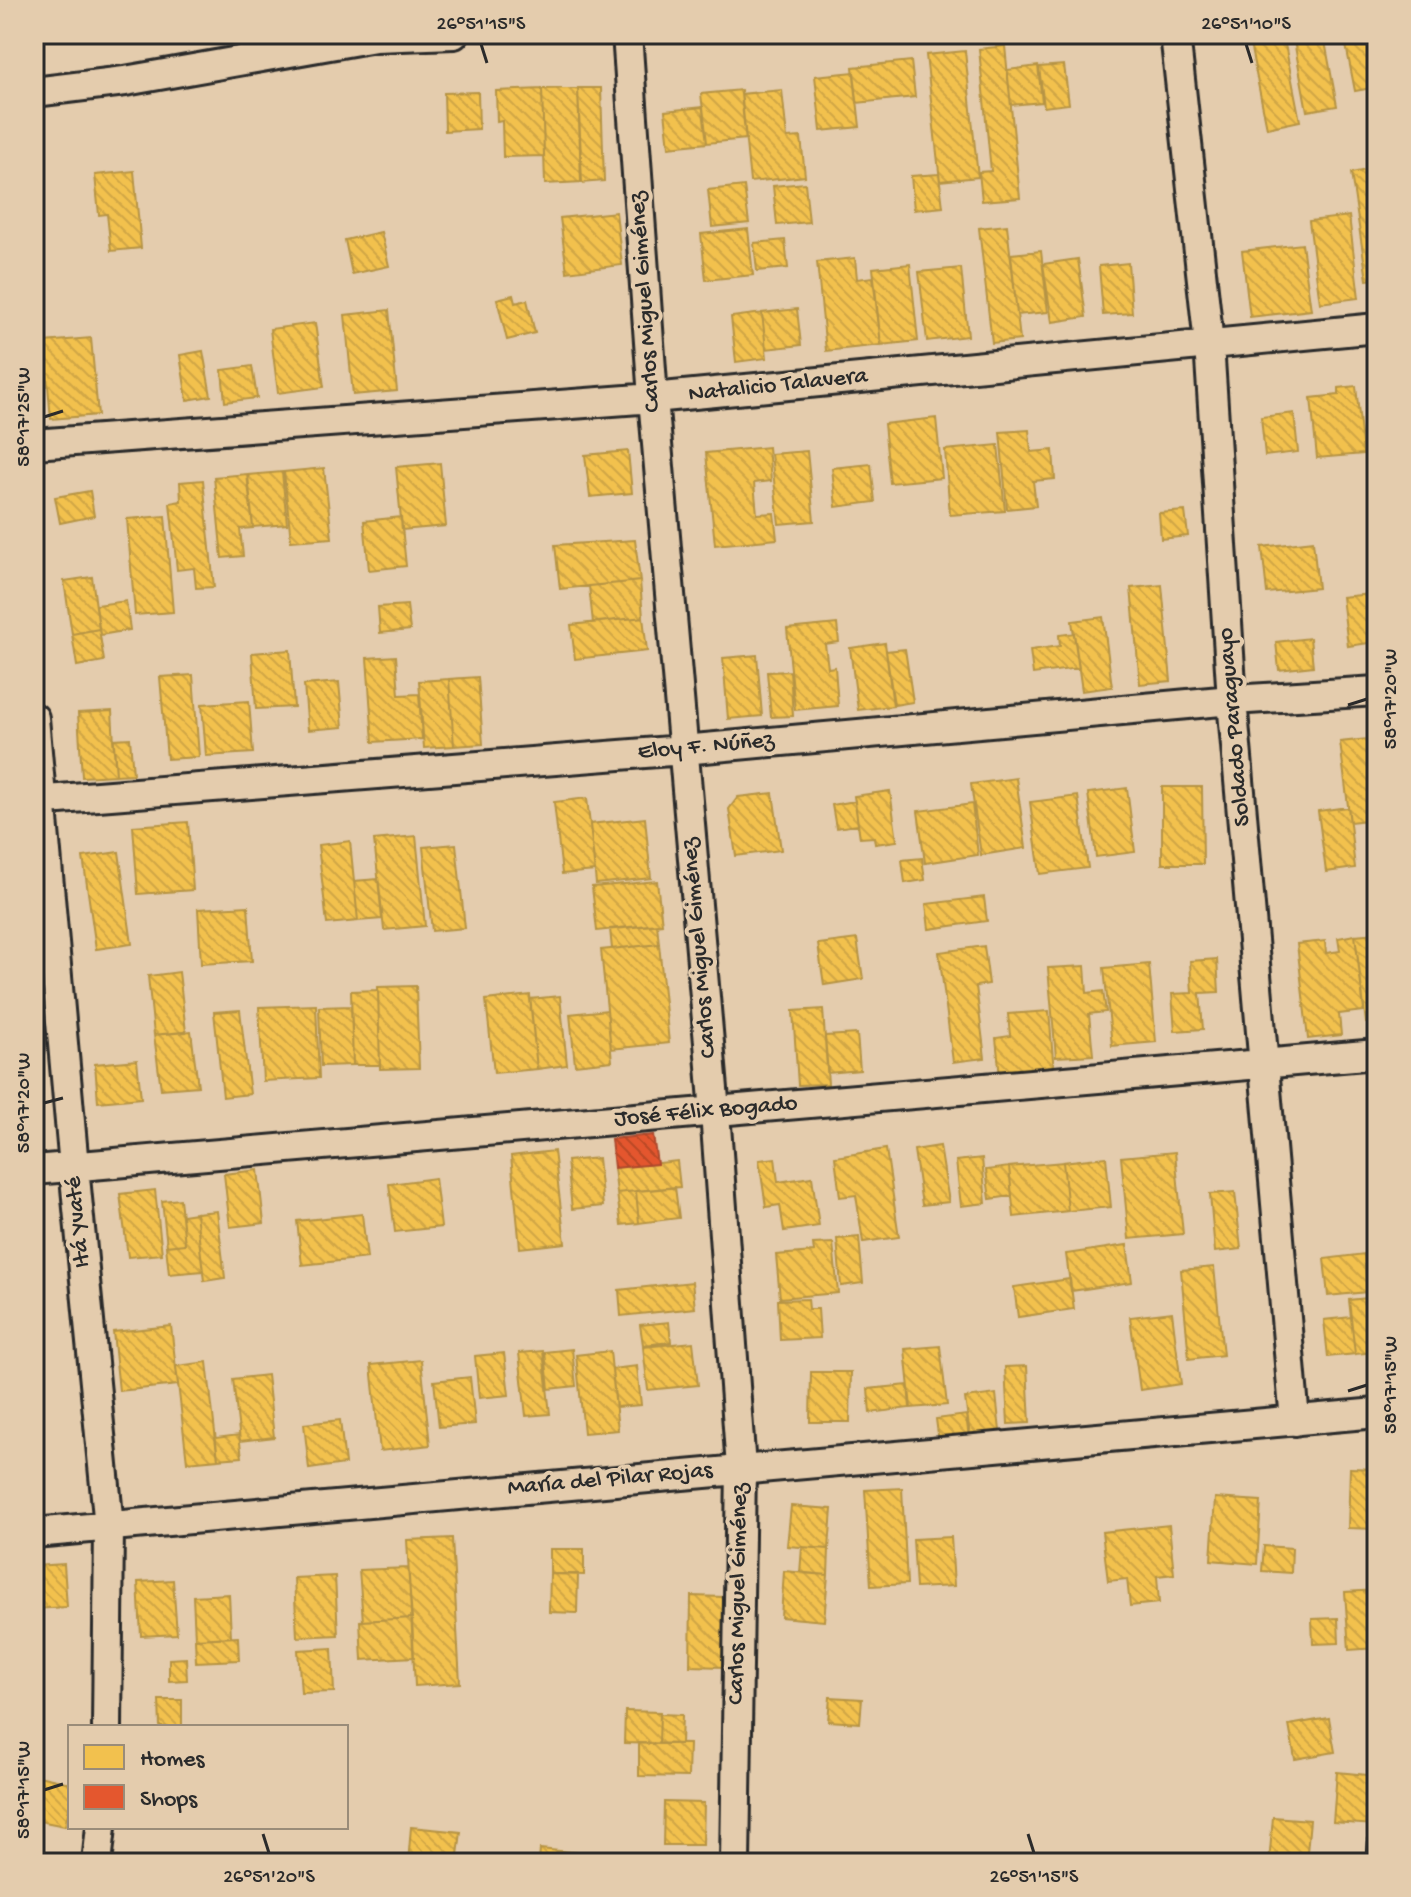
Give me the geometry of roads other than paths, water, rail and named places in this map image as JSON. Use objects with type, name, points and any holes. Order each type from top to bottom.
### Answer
[{"type":"street","points":[[34,92],[125,81],[375,37],[454,34]]},
{"type":"street","name":"Carlos Miguel Giménez","points":[[627,34],[653,398],[715,1112],[741,1468],[735,1863]]},
{"type":"street","name":"Soldado Paraguayo","points":[[1175,34],[1209,344],[1232,700],[1295,1421]]},
{"type":"street","name":"Natalicio Talavera","points":[[34,444],[653,398],[1377,328]]},
{"type":"street","name":"Eloy F. Núñez","points":[[38,800],[683,750],[1232,700],[1377,691]]},
{"type":"street","name":"Itá Yvaté","points":[[34,718],[38,800],[109,1527],[107,1725]]},
{"type":"street","name":"José Félix Bogado","points":[[34,1170],[1377,1054]]},
{"type":"street","name":"María del Pilar Rojas","points":[[34,1533],[1377,1413]]},
{"type":"street","points":[[97,1863],[101,1829]]},
{"type":"lane","points":[[1375,1863],[1377,1839]]}]
